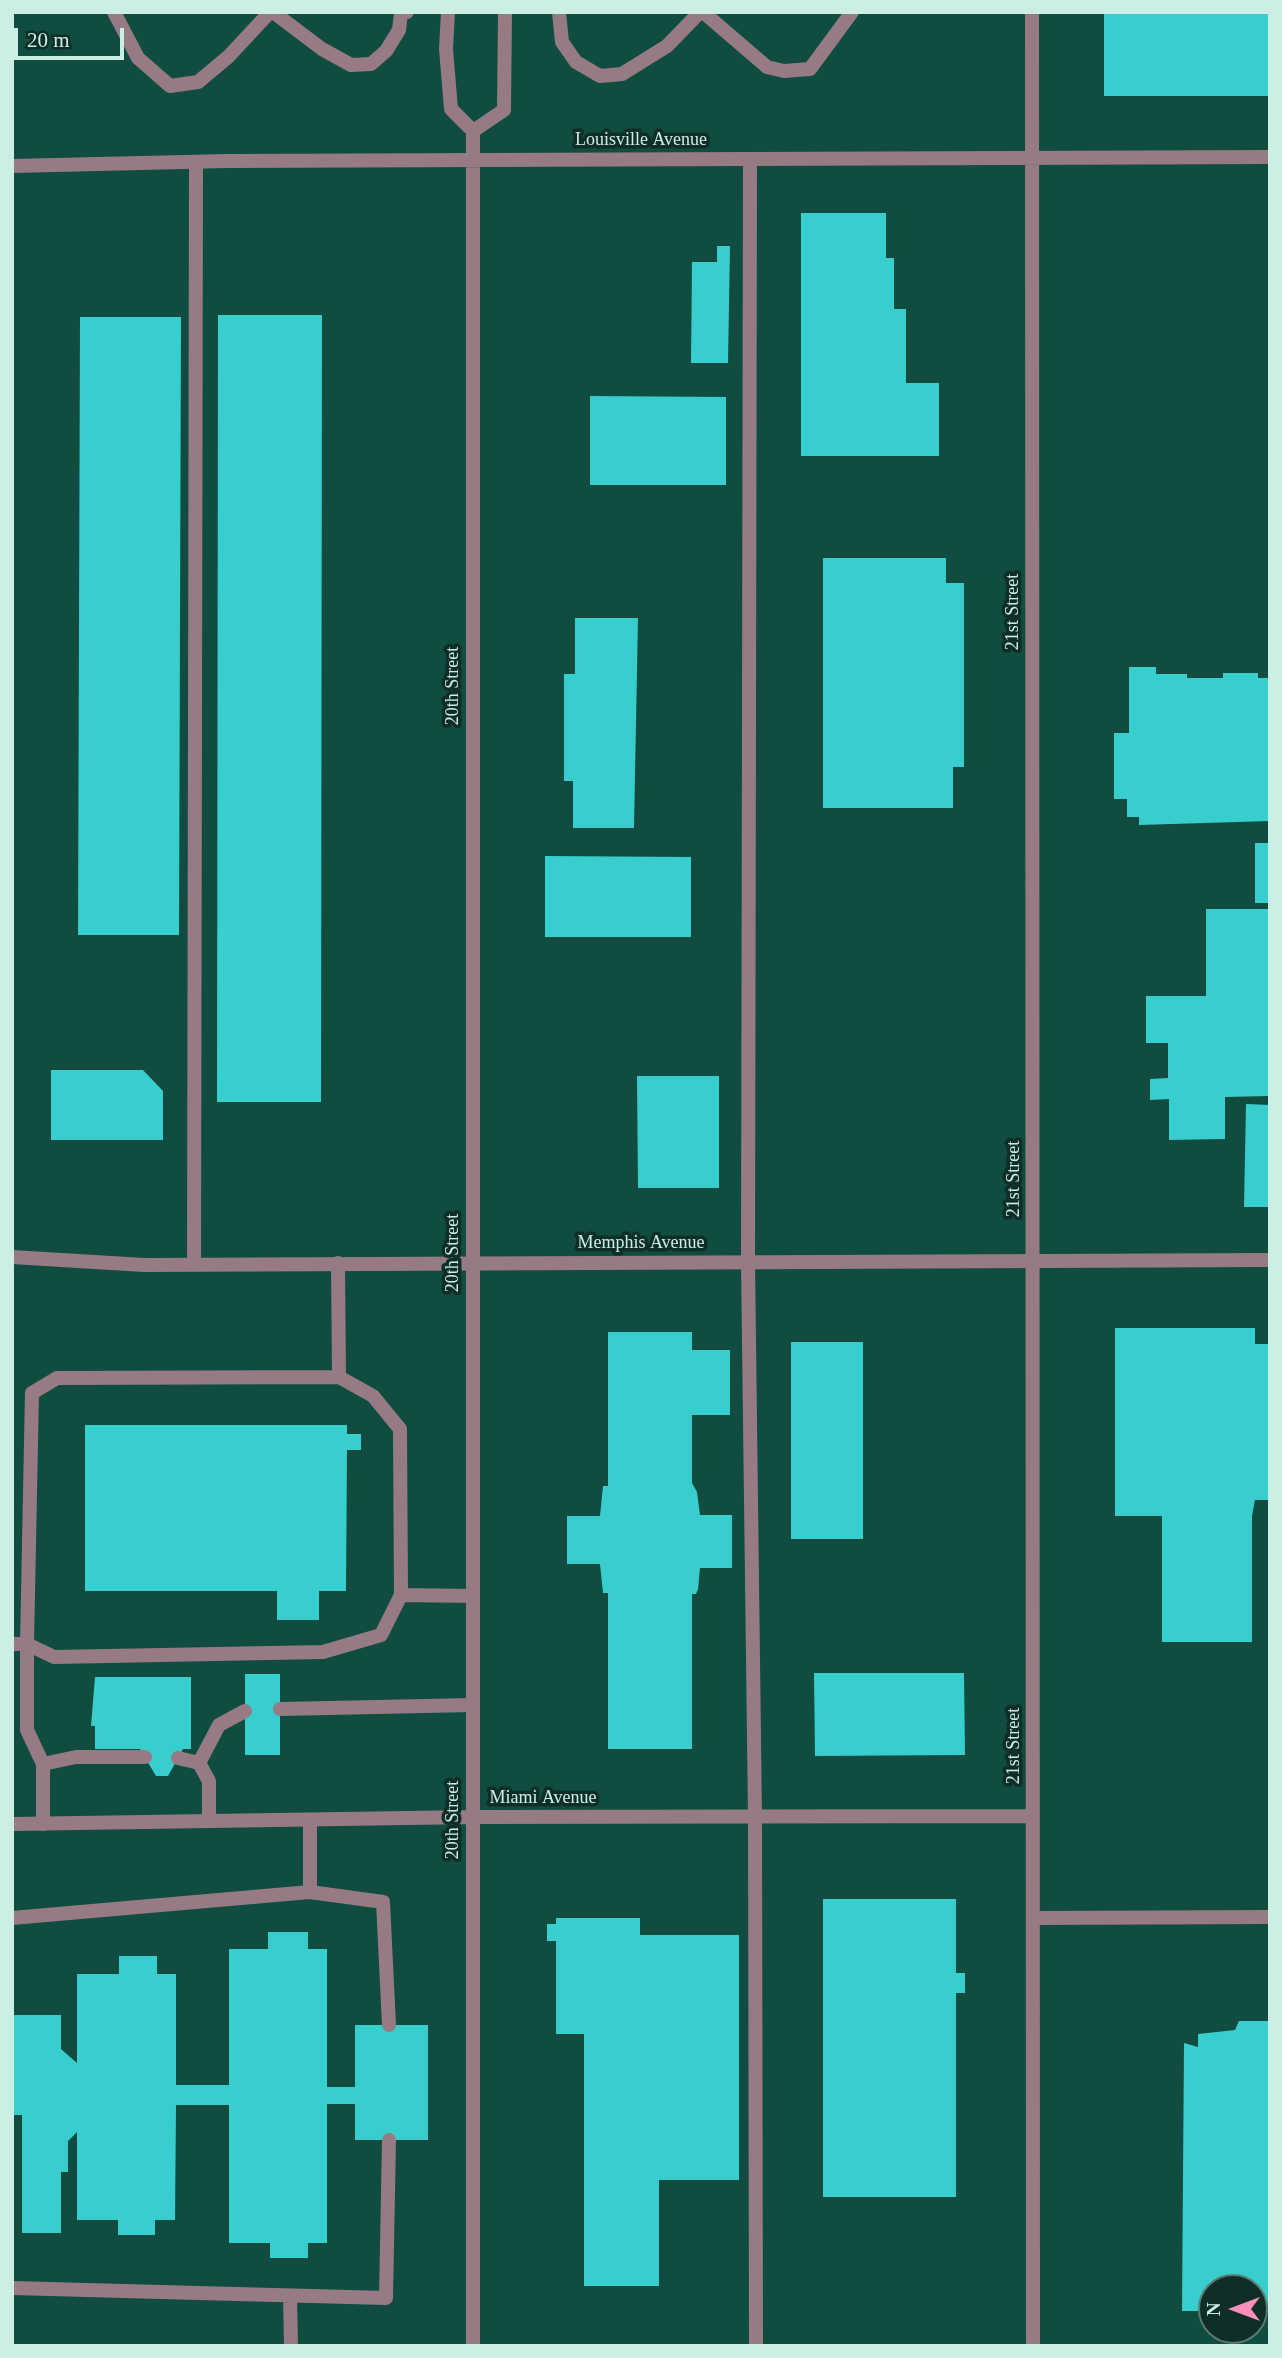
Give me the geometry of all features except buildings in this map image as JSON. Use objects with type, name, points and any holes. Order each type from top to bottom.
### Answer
[{"type":"street","points":[[114,12],[138,58],[170,86],[198,82],[228,57],[272,12],[322,49],[351,65],[371,64],[386,51],[399,30],[401,13],[407,12]]},
{"type":"street","points":[[448,12],[446,49],[451,109],[473,131],[504,110],[505,12]]},
{"type":"street","points":[[559,12],[562,42],[576,62],[600,76],[622,74],[667,46],[701,12],[767,67],[784,71],[810,69],[852,12]]},
{"type":"street","name":"21st Street","points":[[1032,12],[1033,2346]]},
{"type":"street","name":"20th Street","points":[[472,2346],[473,131]]},
{"type":"street","name":"Louisville Avenue","points":[[12,166],[472,160],[1270,158]]},
{"type":"street","points":[[750,159],[748,1262],[755,1817],[756,2346]]},
{"type":"street","points":[[194,1264],[196,162]]},
{"type":"street","name":"Memphis Avenue","points":[[12,1257],[144,1265],[1270,1260]]},
{"type":"street","points":[[338,1263],[340,1377]]},
{"type":"street","points":[[20,1644],[54,1657],[323,1652],[381,1635],[401,1595],[400,1429],[373,1396],[340,1377],[57,1378],[32,1393],[20,1644],[27,1731],[44,1763],[44,1824]]},
{"type":"street","points":[[401,1595],[472,1596]]},
{"type":"street","points":[[281,1709],[472,1704]]},
{"type":"street","points":[[199,1763],[219,1725],[245,1711]]},
{"type":"street","points":[[44,1763],[76,1757],[145,1758]]},
{"type":"street","points":[[178,1758],[199,1763],[209,1781],[209,1821]]},
{"type":"street","name":"Miami Avenue","points":[[12,1824],[310,1819],[1033,1816]]},
{"type":"street","points":[[310,1819],[310,1892]]},
{"type":"street","points":[[12,1918],[310,1892],[383,1902],[389,2025]]},
{"type":"street","points":[[1033,1918],[1270,1917]]},
{"type":"street","points":[[12,2288],[386,2298],[389,2140]]},
{"type":"street","points":[[290,2296],[291,2346]]}]
